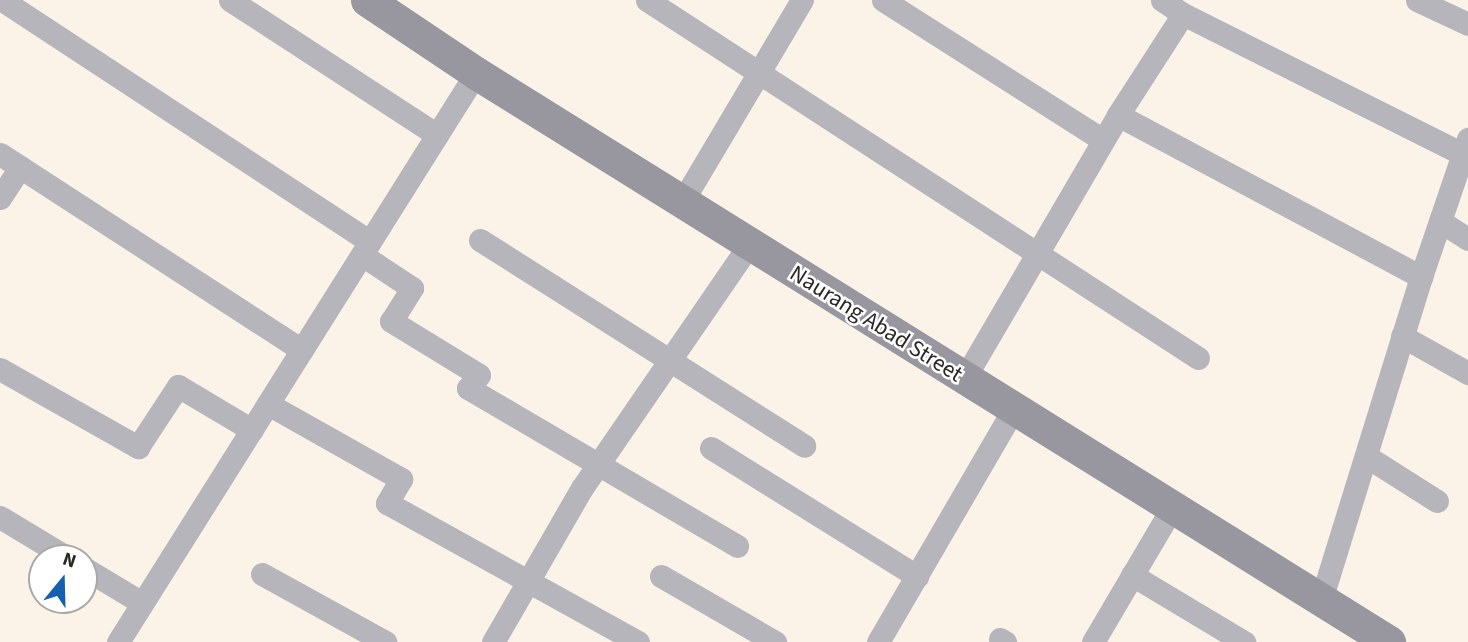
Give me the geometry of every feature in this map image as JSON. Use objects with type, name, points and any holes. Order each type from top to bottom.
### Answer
[{"type":"street","points":[[2,0],[366,248],[412,288],[391,321],[479,375],[468,388],[737,547]]},
{"type":"street","points":[[230,0],[437,135]]},
{"type":"street","name":"Naurang Abad Street","points":[[367,0],[476,73],[1389,642]]},
{"type":"street","points":[[647,0],[1198,358]]},
{"type":"street","points":[[682,202],[802,0]]},
{"type":"street","points":[[883,0],[1103,140]]},
{"type":"street","points":[[1162,0],[1183,14],[1466,147],[1421,276],[1321,600]]},
{"type":"street","points":[[1417,0],[1468,24]]},
{"type":"street","points":[[964,379],[1118,114],[1183,14]]},
{"type":"street","points":[[118,642],[476,73]]},
{"type":"street","points":[[1118,114],[1421,276]]},
{"type":"street","points":[[0,154],[302,350]]},
{"type":"street","points":[[0,198],[20,167]]},
{"type":"street","points":[[1440,221],[1468,239]]},
{"type":"street","points":[[480,240],[804,446]]},
{"type":"street","points":[[493,642],[598,466],[750,244]]},
{"type":"street","points":[[1402,336],[1468,373]]},
{"type":"street","points":[[0,369],[138,447],[178,386],[252,430]]},
{"type":"street","points":[[268,404],[401,479],[387,503],[638,642]]},
{"type":"street","points":[[878,642],[1013,410]]},
{"type":"street","points":[[711,448],[917,576]]},
{"type":"street","points":[[1366,456],[1437,500]]},
{"type":"street","points":[[1093,642],[1172,508]]},
{"type":"street","points":[[0,516],[45,544]]},
{"type":"street","points":[[262,574],[385,642]]},
{"type":"street","points":[[1132,575],[1244,642]]},
{"type":"street","points":[[98,576],[142,603]]},
{"type":"street","points":[[661,576],[775,642]]}]
